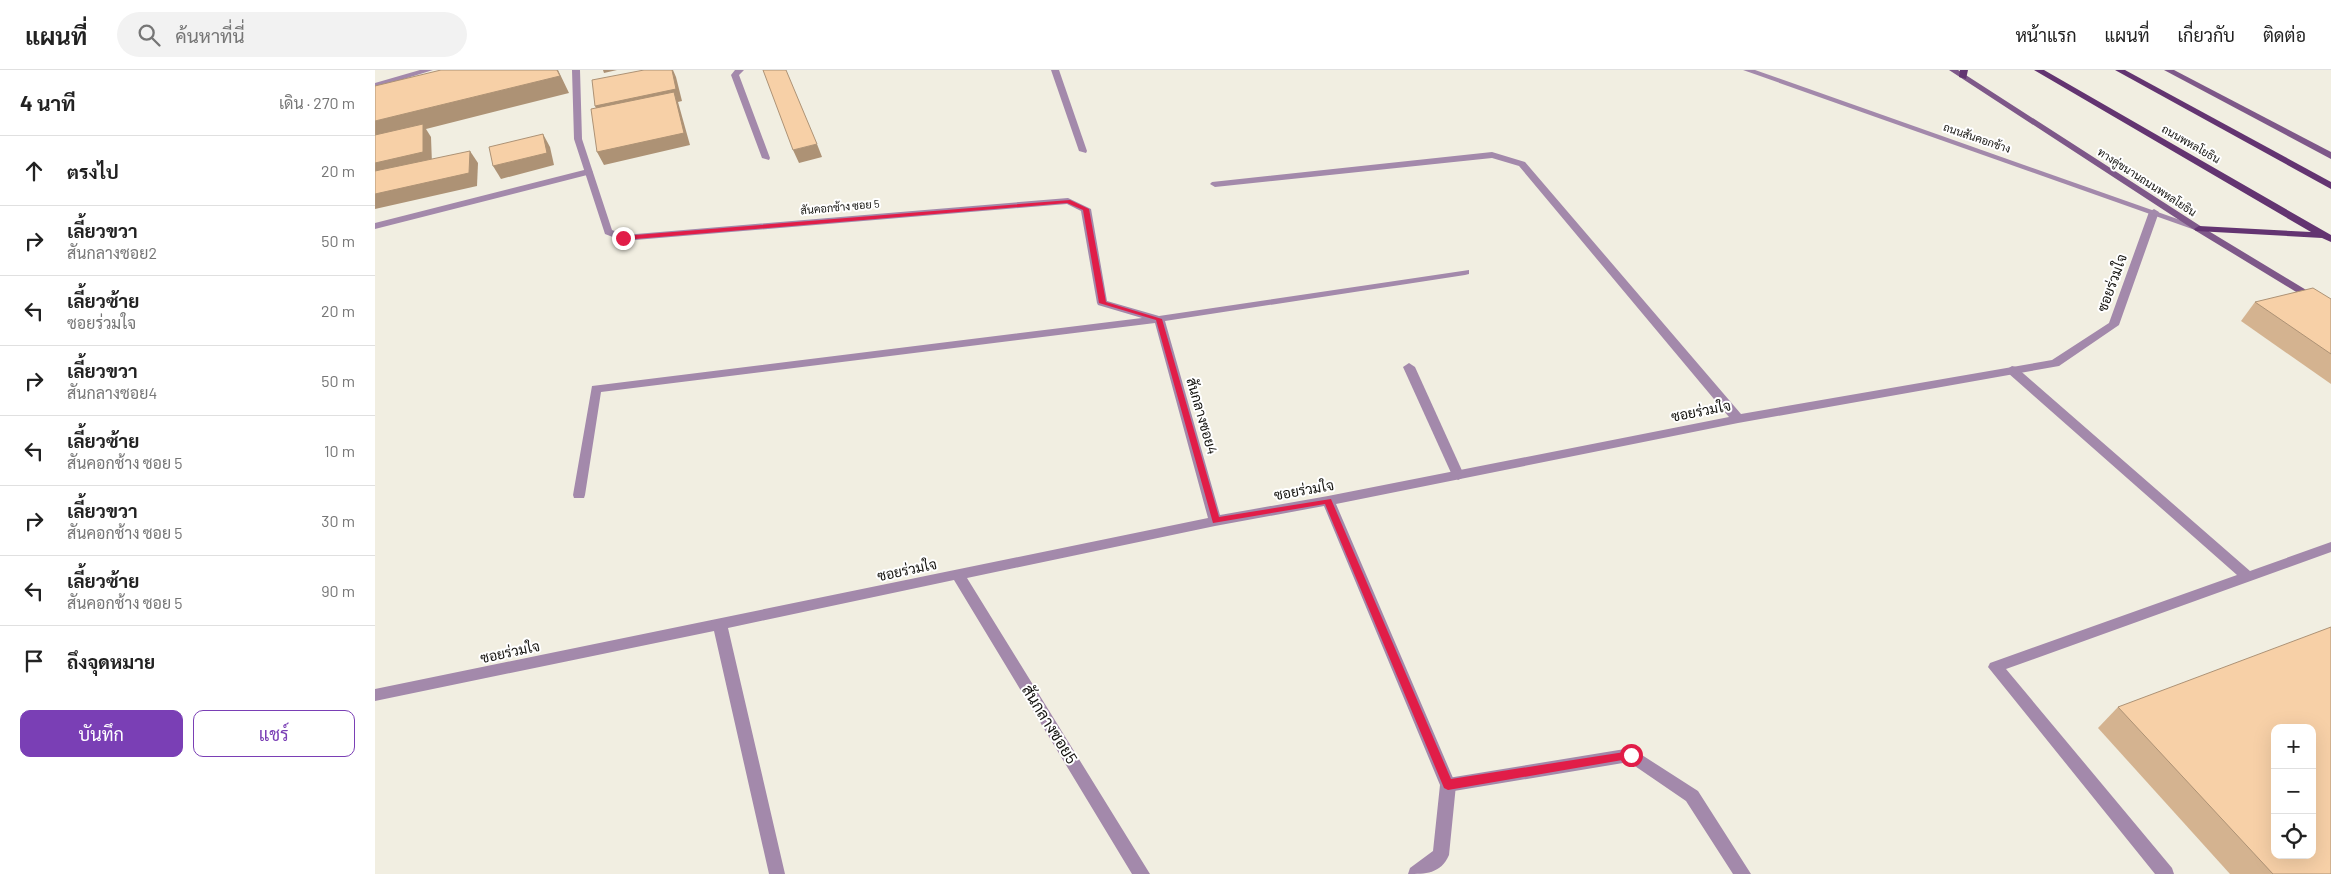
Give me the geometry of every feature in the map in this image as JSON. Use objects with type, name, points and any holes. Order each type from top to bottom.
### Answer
[{"type":"main road","name":"ทางคู่ขนานถนนพหลโยธิน","points":[[1953,70],[1963,73],[2199,229],[2331,310]]},
{"type":"main road","name":"ถนนพหลโยธิน","points":[[2038,70],[2329,236]]},
{"type":"main road","points":[[2119,70],[2331,186]]},
{"type":"main road","points":[[2168,70],[2331,156]]},
{"type":"main road","points":[[2199,229],[2329,236]]},
{"type":"street","points":[[375,86],[429,70]]},
{"type":"street","name":"สันคอกช้าง ซอย 5","points":[[576,70],[578,139],[608,232],[623,238],[1068,202],[1086,209],[1102,303],[1159,319]]},
{"type":"street","points":[[740,70],[735,75],[766,158]]},
{"type":"street","points":[[1055,70],[1083,151]]},
{"type":"street","name":"ถนนสันคอกช้าง","points":[[1747,70],[2199,229]]},
{"type":"street","points":[[1215,184],[1493,155],[1522,164],[1738,419]]},
{"type":"street","points":[[375,226],[588,172]]},
{"type":"street","name":"ซอยร่วมใจ","points":[[375,695],[1215,521],[1328,501],[1738,419],[2055,363],[2114,324],[2154,212]]},
{"type":"street","points":[[579,495],[596,389],[1159,319],[1465,272]]},
{"type":"street","name":"สันกลางซอย4","points":[[1159,319],[1215,521]]},
{"type":"street","points":[[1409,367],[1458,475]]},
{"type":"street","points":[[2012,370],[2248,577]]},
{"type":"street","points":[[1328,501],[1448,785],[1441,854],[1416,874]]},
{"type":"street","points":[[2166,874],[1995,667],[2331,547]]},
{"type":"street","name":"สันกลางซอย5","points":[[958,575],[1143,874]]},
{"type":"street","points":[[720,624],[777,874]]},
{"type":"street","points":[[1448,785],[1631,755],[1692,796],[1743,874]]},
{"type":"building","points":[[441,70],[557,70],[560,76],[375,121],[375,86]]},
{"type":"building","points":[[644,70],[672,70],[676,89],[595,106],[592,80]]},
{"type":"building","points":[[763,70],[786,70],[817,144],[793,150]]},
{"type":"building","points":[[674,92],[684,133],[597,152],[591,109]]},
{"type":"building","points":[[423,124],[423,152],[375,163],[375,135]]},
{"type":"building","points":[[543,134],[547,153],[493,166],[489,147]]},
{"type":"building","points":[[470,151],[469,173],[375,194],[375,171]]},
{"type":"building","points":[[2313,288],[2331,299],[2331,354],[2255,302]]},
{"type":"building","points":[[2331,627],[2331,874],[2273,874],[2118,707]]},
{"type":"route","points":[[623,238],[1068,202],[1086,209],[1102,303],[1159,319],[1215,521],[1328,501],[1448,785],[1631,755]]}]
